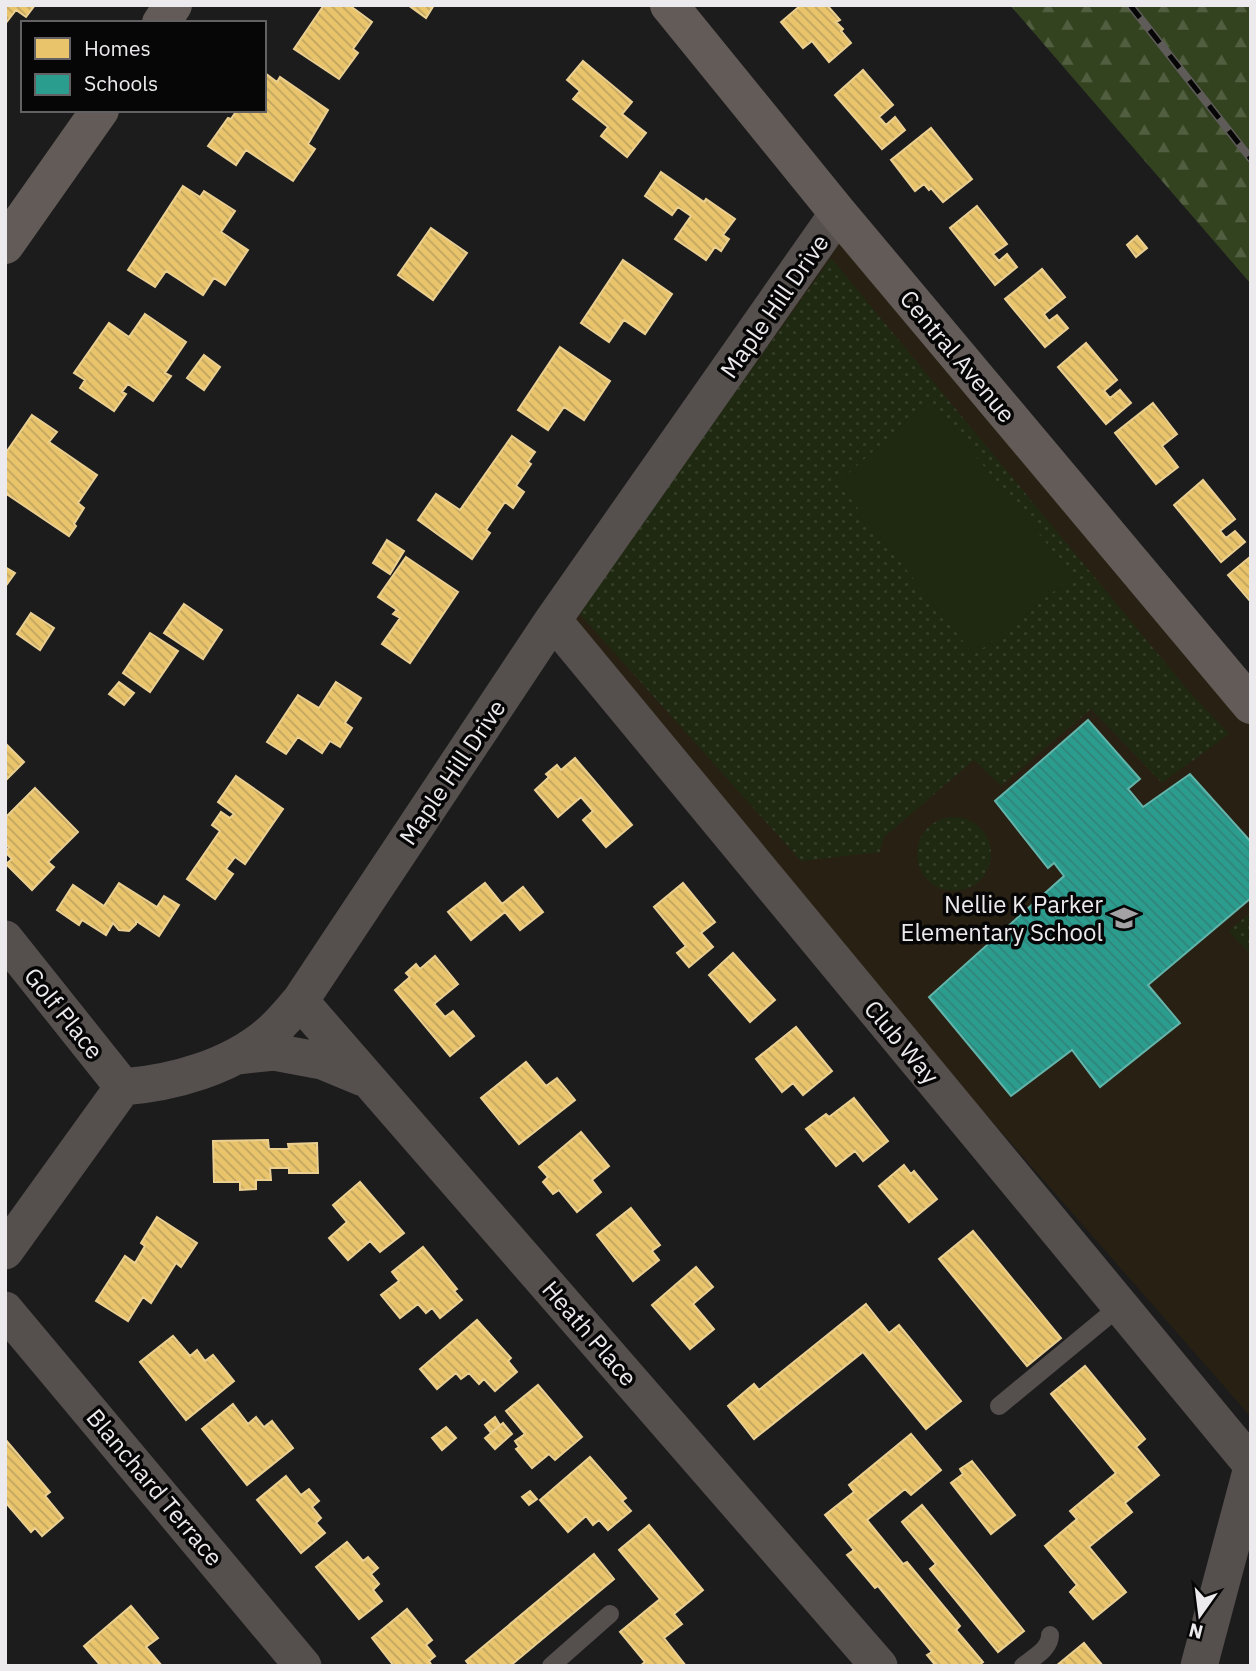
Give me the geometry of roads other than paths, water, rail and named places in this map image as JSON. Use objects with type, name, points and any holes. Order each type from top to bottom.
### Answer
[{"type":"street","points":[[162,21],[173,5]]},
{"type":"street","name":"Central Avenue","points":[[669,5],[838,213],[1251,705]]},
{"type":"street","points":[[5,245],[99,112]]},
{"type":"street","name":"Maple Hill Drive","points":[[123,1087],[147,1085],[191,1074],[236,1056],[270,1033],[300,1001],[553,620],[838,213]]},
{"type":"street","name":"Club Way","points":[[553,620],[1251,1464]]},
{"type":"street","name":"Golf Place","points":[[5,939],[123,1087]]},
{"type":"street","name":"Heath Place","points":[[300,1001],[879,1666]]},
{"type":"street","points":[[236,1056],[274,1052],[322,1061],[370,1081]]},
{"type":"street","points":[[5,1251],[123,1087]]},
{"type":"street","name":"Blanchard Terrace","points":[[5,1310],[303,1666]]},
{"type":"street","points":[[1209,1662],[1251,1471]]},
{"type":"lane","points":[[999,1406],[1120,1306]]},
{"type":"lane","points":[[551,1666],[610,1614]]},
{"type":"lane","points":[[1023,1666],[1046,1648],[1050,1635]]},
{"type":"railway","points":[[1130,5],[1251,159]]},
{"type":"place","name":"Nellie K Parker Elementary School","points":[[1124,918]]}]
